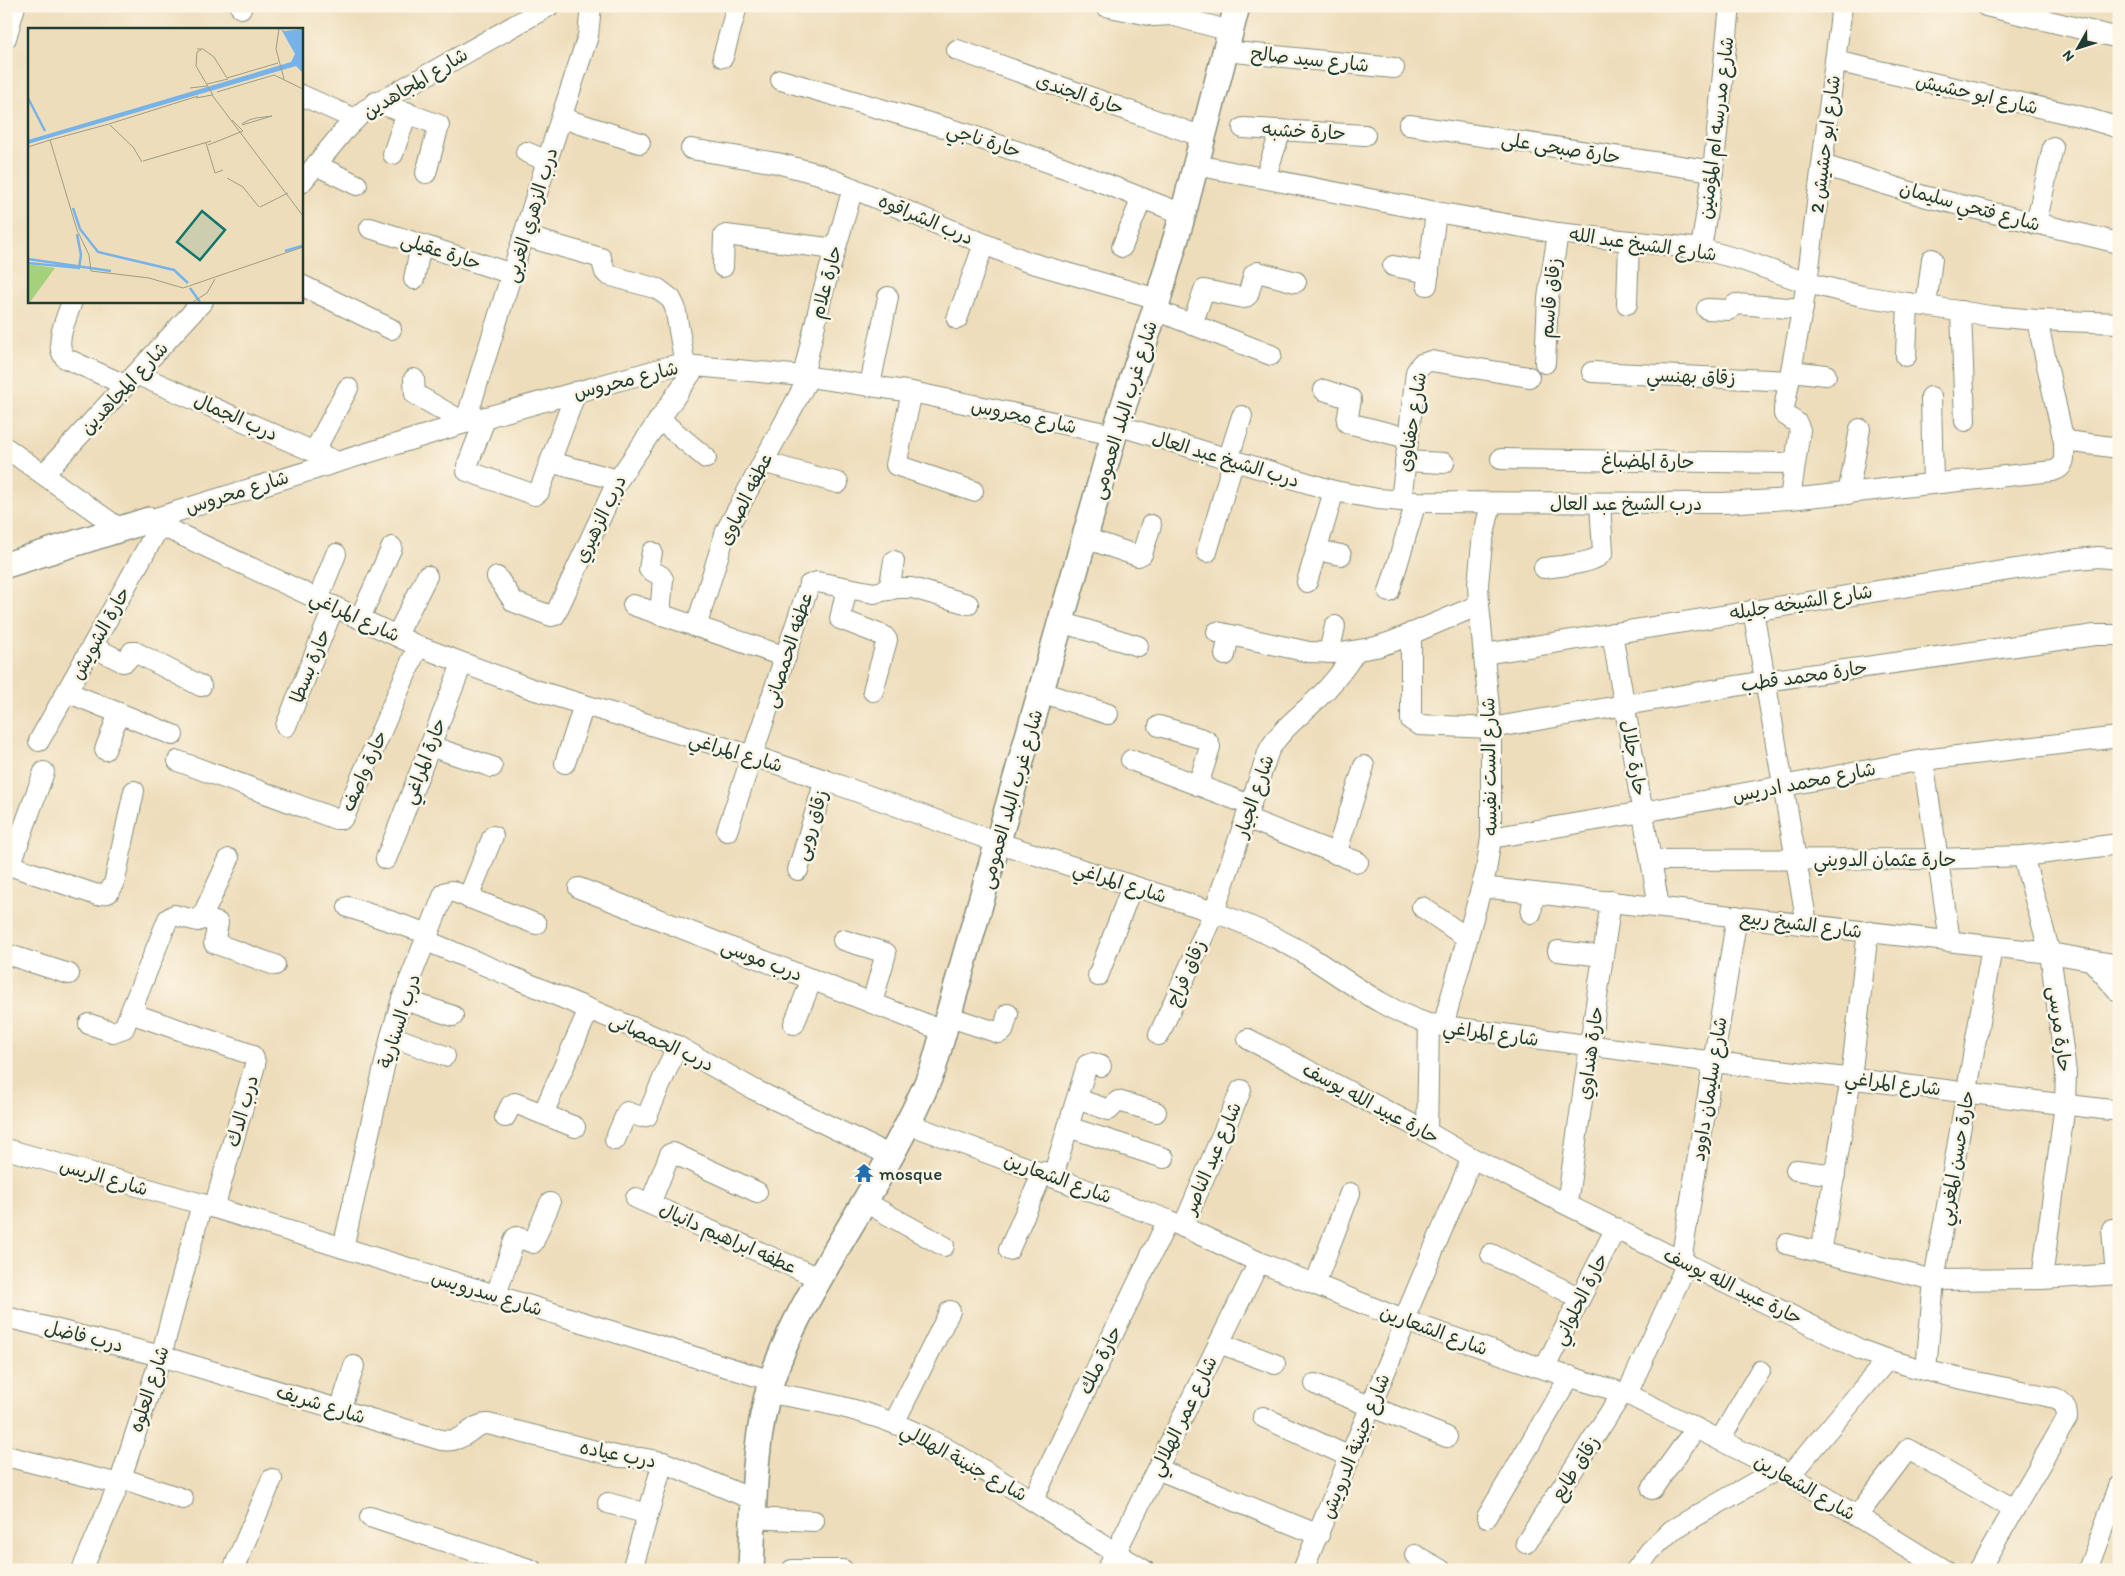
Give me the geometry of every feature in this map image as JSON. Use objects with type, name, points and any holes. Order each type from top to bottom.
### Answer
[{"type":"street","points":[[6,38],[16,6]]},
{"type":"street","name":"شارع المجاهدين","points":[[302,182],[355,119],[376,102],[549,6]]},
{"type":"street","name":"درب الزهري الغربى","points":[[465,423],[588,36],[591,6]]},
{"type":"street","points":[[723,57],[737,6]]},
{"type":"street","name":"شارع سيد صالح","points":[[1105,6],[1154,16],[1171,15],[1228,41],[1394,68]]},
{"type":"street","name":"شارع غرب البلد العمومى","points":[[751,1570],[759,1439],[770,1387],[795,1320],[892,1156],[909,1124],[933,1069],[948,1024],[1115,430],[1156,304],[1182,214],[1237,6]]},
{"type":"street","name":"شارع مدرسه ام المؤمنين","points":[[1701,249],[1713,172],[1730,6]]},
{"type":"street","name":"شارع ابو حشيش 2","points":[[1795,463],[1800,427],[1783,411],[1807,283],[1842,6]]},
{"type":"street","points":[[1986,6],[2040,12],[2119,38]]},
{"type":"street","name":"حارة الجندى","points":[[957,50],[1203,137]]},
{"type":"street","name":"شارع ابو حشيش","points":[[1835,61],[2073,115],[2119,128]]},
{"type":"street","name":"حارة ناجي","points":[[781,80],[964,133],[1065,168],[1182,214]]},
{"type":"street","points":[[302,95],[355,119]]},
{"type":"street","points":[[376,102],[439,125],[426,173]]},
{"type":"street","points":[[393,154],[406,112]]},
{"type":"street","points":[[562,118],[640,143]]},
{"type":"street","name":"حارة صبحى على","points":[[1409,125],[1713,172]]},
{"type":"street","name":"حارة خشبه","points":[[1243,128],[1365,135]]},
{"type":"street","points":[[1265,178],[1281,130]]},
{"type":"street","points":[[2036,224],[2053,147]]},
{"type":"street","name":"درب الشراقوه","points":[[691,149],[777,163],[819,174],[1025,261],[1156,304],[1192,325],[1271,355]]},
{"type":"street","points":[[526,152],[547,161]]},
{"type":"street","points":[[316,165],[357,184]]},
{"type":"street","name":"شارع الشيخ عبد الله","points":[[1196,165],[1436,212],[1558,233],[1701,249],[1742,260],[1807,283],[1862,296],[2037,320],[2119,323]]},
{"type":"street","name":"شارع فتحي سليمان","points":[[1822,165],[1927,197],[2119,243]]},
{"type":"street","name":"حارة علام","points":[[806,376],[821,299],[853,188]]},
{"type":"street","points":[[1122,247],[1142,198]]},
{"type":"street","points":[[1393,266],[1428,279],[1436,212]]},
{"type":"street","name":"حارة عقيلى","points":[[370,228],[512,274]]},
{"type":"street","name":"زقاق قاسم","points":[[1545,363],[1548,298],[1558,233]]},
{"type":"street","points":[[723,267],[724,236],[726,234],[835,249]]},
{"type":"street","points":[[524,236],[601,258],[605,272],[608,275],[658,289],[665,293],[675,307],[690,366]]},
{"type":"street","points":[[1627,304],[1629,241]]},
{"type":"street","points":[[957,318],[984,244]]},
{"type":"street","points":[[414,279],[421,245]]},
{"type":"street","points":[[1906,356],[1917,304],[1932,259]]},
{"type":"street","points":[[1192,325],[1204,290],[1244,298],[1248,295],[1254,274],[1258,272],[1296,282]]},
{"type":"street","points":[[302,285],[391,329]]},
{"type":"street","points":[[870,385],[888,297]]},
{"type":"street","name":"درب الجمال","points":[[72,302],[60,341],[62,353],[66,358],[131,379],[335,461]]},
{"type":"street","name":"شارع المجاهدين","points":[[44,474],[187,321],[202,302]]},
{"type":"street","points":[[1715,314],[1730,310],[1736,304],[1803,308]]},
{"type":"street","points":[[1961,311],[1964,421]]},
{"type":"street","name":"درب الشيخ عبد العال","points":[[1115,430],[1334,491],[1409,502],[1723,503],[1848,494],[1933,484],[2057,469],[2064,463],[2064,442],[2037,320]]},
{"type":"street","name":"شارع حفناوى","points":[[1389,592],[1409,502],[1406,461],[1417,368],[1424,362],[1431,360],[1529,377]]},
{"type":"street","name":"شارع محروس","points":[[155,522],[335,461],[465,423],[659,369],[690,366],[806,376],[870,385],[1115,430]]},
{"type":"street","name":"درب الزهيري","points":[[497,577],[514,602],[551,616],[555,615],[618,480],[659,419],[690,366]]},
{"type":"street","name":"زقاق بهنسي","points":[[1592,372],[1826,375]]},
{"type":"street","name":"عطفه الصاوى","points":[[696,627],[726,531],[806,376]]},
{"type":"street","points":[[414,380],[413,390],[415,394],[465,423]]},
{"type":"street","points":[[314,452],[348,388]]},
{"type":"street","points":[[1324,390],[1352,399],[1348,423],[1408,438]]},
{"type":"street","points":[[486,417],[467,466],[468,472],[534,495],[539,492],[576,392]]},
{"type":"street","points":[[912,392],[896,465],[973,491]]},
{"type":"street","points":[[1931,397],[1933,484]]},
{"type":"street","points":[[1207,552],[1242,416]]},
{"type":"street","points":[[659,419],[706,458]]},
{"type":"street","points":[[1848,494],[1860,430]]},
{"type":"street","points":[[2064,442],[2119,448]]},
{"type":"street","points":[[6,448],[120,529]]},
{"type":"street","name":"حارة المضباغ","points":[[1501,459],[1795,463]]},
{"type":"street","points":[[1406,461],[1444,463]]},
{"type":"street","points":[[550,462],[618,480]]},
{"type":"street","points":[[763,462],[838,483]]},
{"type":"street","points":[[1790,499],[1795,463]]},
{"type":"street","points":[[1306,582],[1334,491]]},
{"type":"street","name":"شارع الست نفيسه","points":[[1427,1132],[1436,1025],[1467,938],[1482,887],[1491,838],[1491,728],[1479,604],[1479,563],[1491,503]]},
{"type":"street","points":[[1544,568],[1593,560],[1600,556],[1602,552],[1600,503]]},
{"type":"street","points":[[6,565],[120,529],[155,522]]},
{"type":"street","name":"شارع المراغي","points":[[155,522],[418,646],[462,664],[584,706],[753,756],[999,843],[1214,912],[1278,940],[1398,1011],[1436,1025],[1714,1062],[2119,1111]]},
{"type":"street","name":"حارة الشويش","points":[[38,741],[93,647],[155,522]]},
{"type":"street","points":[[1085,538],[1138,556],[1142,554],[1151,525]]},
{"type":"street","points":[[360,618],[392,547]]},
{"type":"street","points":[[1316,550],[1341,555]]},
{"type":"street","points":[[652,552],[649,568],[663,579],[660,615]]},
{"type":"street","name":"حارة بسطا","points":[[286,726],[326,602],[336,554]]},
{"type":"street","name":"شارع الشيخه جليله","points":[[1484,654],[2078,558],[2119,559]]},
{"type":"street","points":[[889,590],[894,561]]},
{"type":"street","points":[[397,636],[427,576]]},
{"type":"street","name":"عطفه الحمصانى","points":[[727,831],[809,585],[817,582],[874,593],[912,588],[968,604]]},
{"type":"street","points":[[847,588],[840,619],[884,636],[887,640],[873,691]]},
{"type":"street","points":[[1225,655],[1223,634],[1301,650],[1329,653],[1376,647],[1479,604]]},
{"type":"street","points":[[633,606],[786,657]]},
{"type":"street","points":[[1753,610],[1806,924]]},
{"type":"street","points":[[1062,622],[1138,646]]},
{"type":"street","points":[[1329,653],[1335,626]]},
{"type":"street","name":"حارة محمد قطب","points":[[1411,633],[1411,720],[1419,725],[1491,728],[1766,681],[2095,635],[2119,635]]},
{"type":"street","name":"حارة جلال","points":[[1612,633],[1659,907]]},
{"type":"street","name":"حارة واصف","points":[[178,761],[336,819],[342,819],[345,816],[418,646]]},
{"type":"street","points":[[93,647],[123,662],[126,661],[132,652],[135,652],[201,686]]},
{"type":"street","name":"شارع الجيار","points":[[1214,912],[1264,762],[1275,739],[1332,684],[1356,651]]},
{"type":"street","name":"حارة المراغي","points":[[386,859],[462,664]]},
{"type":"street","points":[[67,692],[173,735]]},
{"type":"street","points":[[1041,692],[1108,714]]},
{"type":"street","points":[[565,764],[584,706]]},
{"type":"street","points":[[105,750],[119,713]]},
{"type":"street","points":[[1159,726],[1204,739],[1208,742],[1210,748],[1198,785]]},
{"type":"street","name":"شارع محمد ادريس","points":[[1491,838],[1923,760],[2119,737]]},
{"type":"street","points":[[430,746],[492,767]]},
{"type":"street","points":[[1131,760],[1198,785],[1336,854],[1358,862]]},
{"type":"street","points":[[1923,760],[1950,941]]},
{"type":"street","points":[[1336,854],[1364,766]]},
{"type":"street","points":[[44,772],[8,865],[97,895],[108,893],[114,884],[134,791]]},
{"type":"street","name":"زقاق روبى","points":[[798,870],[825,780]]},
{"type":"street","points":[[468,898],[493,836]]},
{"type":"street","name":"حارة عثمان الدويني","points":[[1651,860],[1938,859],[2023,856],[2119,844]]},
{"type":"street","name":"حارة مرسى","points":[[2023,856],[2050,953],[2066,1060],[2065,1104],[2042,1279]]},
{"type":"street","points":[[202,918],[229,859]]},
{"type":"street","points":[[1098,976],[1132,886]]},
{"type":"street","name":"شارع الشيخ ربيع","points":[[1482,887],[2050,953],[2119,965]]},
{"type":"street","name":"درب موسى","points":[[578,888],[872,1003],[948,1024],[998,1033],[1003,1031],[1008,1014]]},
{"type":"street","name":"درب السنارية","points":[[343,1248],[390,1036],[402,998],[446,892],[452,891],[536,924]]},
{"type":"street","points":[[1531,913],[1534,893]]},
{"type":"street","name":"حارة هنداوي","points":[[1567,1204],[1611,901]]},
{"type":"street","name":"درب الحمصانى","points":[[348,907],[428,937],[677,1046],[753,1089],[892,1156]]},
{"type":"street","points":[[1422,907],[1467,938]]},
{"type":"street","name":"زقاق فراج","points":[[1159,1035],[1214,912]]},
{"type":"street","points":[[89,1024],[113,1032],[120,1031],[126,1025],[169,917],[174,915],[198,920],[202,918],[218,923],[214,942],[275,965]]},
{"type":"street","name":"شارع سليمان داوود","points":[[1625,1393],[1684,1262],[1737,916]]},
{"type":"street","points":[[1821,1253],[1851,1078],[1868,931]]},
{"type":"street","points":[[843,940],[886,953],[872,1003]]},
{"type":"street","name":"حارة حسن المغربي","points":[[1926,1370],[1934,1280],[1992,947]]},
{"type":"street","points":[[1558,951],[1603,956]]},
{"type":"street","points":[[6,954],[69,974]]},
{"type":"street","points":[[2091,960],[2119,992]]},
{"type":"street","points":[[794,1024],[812,979]]},
{"type":"street","points":[[402,998],[453,1016]]},
{"type":"street","name":"درب الدك","points":[[134,1005],[138,1015],[142,1018],[247,1053],[255,1059],[255,1065],[208,1206]]},
{"type":"street","points":[[543,1114],[589,1008]]},
{"type":"street","points":[[390,1036],[445,1056]]},
{"type":"street","name":"حارة عبيد الله يوسف","points":[[1248,1039],[1427,1132],[1472,1158],[1838,1339],[1887,1360],[2055,1398],[2065,1406],[2067,1418],[1980,1570]]},
{"type":"street","points":[[615,1140],[627,1112],[641,1117],[647,1116],[677,1046]]},
{"type":"street","points":[[1008,1250],[1048,1174],[1068,1127],[1087,1065],[1092,1063],[1101,1066]]},
{"type":"street","name":"شارع عبد الناصر","points":[[1176,1223],[1241,1090]]},
{"type":"street","points":[[1077,1099],[1109,1110],[1118,1101],[1156,1112]]},
{"type":"street","points":[[505,1117],[511,1105],[515,1103],[575,1127]]},
{"type":"street","name":"شارع الشعارين","points":[[909,1124],[1176,1223],[1259,1262],[1405,1321],[1544,1369],[1625,1393],[1784,1472],[1943,1569]]},
{"type":"street","points":[[1068,1127],[1164,1158]]},
{"type":"street","name":"شارع الريس","points":[[6,1149],[208,1206]]},
{"type":"street","name":"عطفه ابراهيم دانيال","points":[[757,1192],[673,1153],[670,1154],[644,1201],[819,1278]]},
{"type":"street","name":"شارع جنينة الدرويش","points":[[1303,1570],[1319,1535],[1472,1158]]},
{"type":"street","points":[[1796,1170],[1835,1174]]},
{"type":"street","points":[[1315,1284],[1350,1194]]},
{"type":"street","points":[[864,1202],[944,1246]]},
{"type":"street","points":[[496,1295],[515,1238],[533,1243],[550,1203]]},
{"type":"street","name":"شارع سدرويس","points":[[208,1206],[496,1295],[770,1387]]},
{"type":"street","name":"شارع العلوه","points":[[82,1570],[120,1481],[208,1206]]},
{"type":"street","name":"حارة ملك","points":[[1033,1500],[1176,1223]]},
{"type":"street","name":"حارة الحلواني","points":[[1544,1369],[1616,1228]]},
{"type":"street","points":[[1787,1244],[1934,1280],[2042,1279],[2117,1274],[2112,1229]]},
{"type":"street","points":[[1491,1254],[1580,1298]]},
{"type":"street","name":"شارع عمر الهلالي","points":[[1112,1561],[1259,1262]]},
{"type":"street","points":[[894,1423],[950,1311]]},
{"type":"street","name":"درب فاضل","points":[[6,1317],[161,1356]]},
{"type":"street","points":[[1219,1343],[1276,1364]]},
{"type":"street","name":"شارع شريف","points":[[161,1356],[448,1441],[460,1439],[478,1426]]},
{"type":"street","points":[[1636,1570],[1650,1551],[1672,1530],[1784,1472],[1887,1360]]},
{"type":"street","points":[[340,1410],[354,1366]]},
{"type":"street","points":[[1720,1440],[1760,1371]]},
{"type":"street","points":[[1487,1517],[1570,1376]]},
{"type":"street","points":[[1315,1384],[1447,1437]]},
{"type":"street","name":"شارع جنينة الهلالي","points":[[770,1387],[894,1423],[949,1450],[1033,1500],[1112,1561],[1144,1570]]},
{"type":"street","name":"زقاق طايع","points":[[1526,1543],[1625,1393]]},
{"type":"street","points":[[1263,1417],[1350,1457]]},
{"type":"street","name":"درب عياده","points":[[478,1426],[488,1424],[620,1457],[662,1462],[754,1509],[814,1521]]},
{"type":"street","points":[[1652,1489],[1696,1428]]},
{"type":"street","points":[[1857,1516],[1908,1449],[2014,1509]]},
{"type":"street","points":[[6,1456],[120,1481],[183,1499]]},
{"type":"street","points":[[632,1570],[662,1462]]},
{"type":"street","points":[[1157,1469],[1319,1535]]},
{"type":"street","points":[[233,1570],[272,1479]]},
{"type":"street","points":[[2088,1570],[2119,1486]]},
{"type":"street","points":[[608,1503],[648,1514]]},
{"type":"street","points":[[370,1517],[532,1570]]},
{"type":"street","points":[[1415,1555],[1441,1570]]},
{"type":"street","points":[[792,1570],[843,1570]]},
{"type":"place","name":"mosque","points":[[864,1173]]}]
